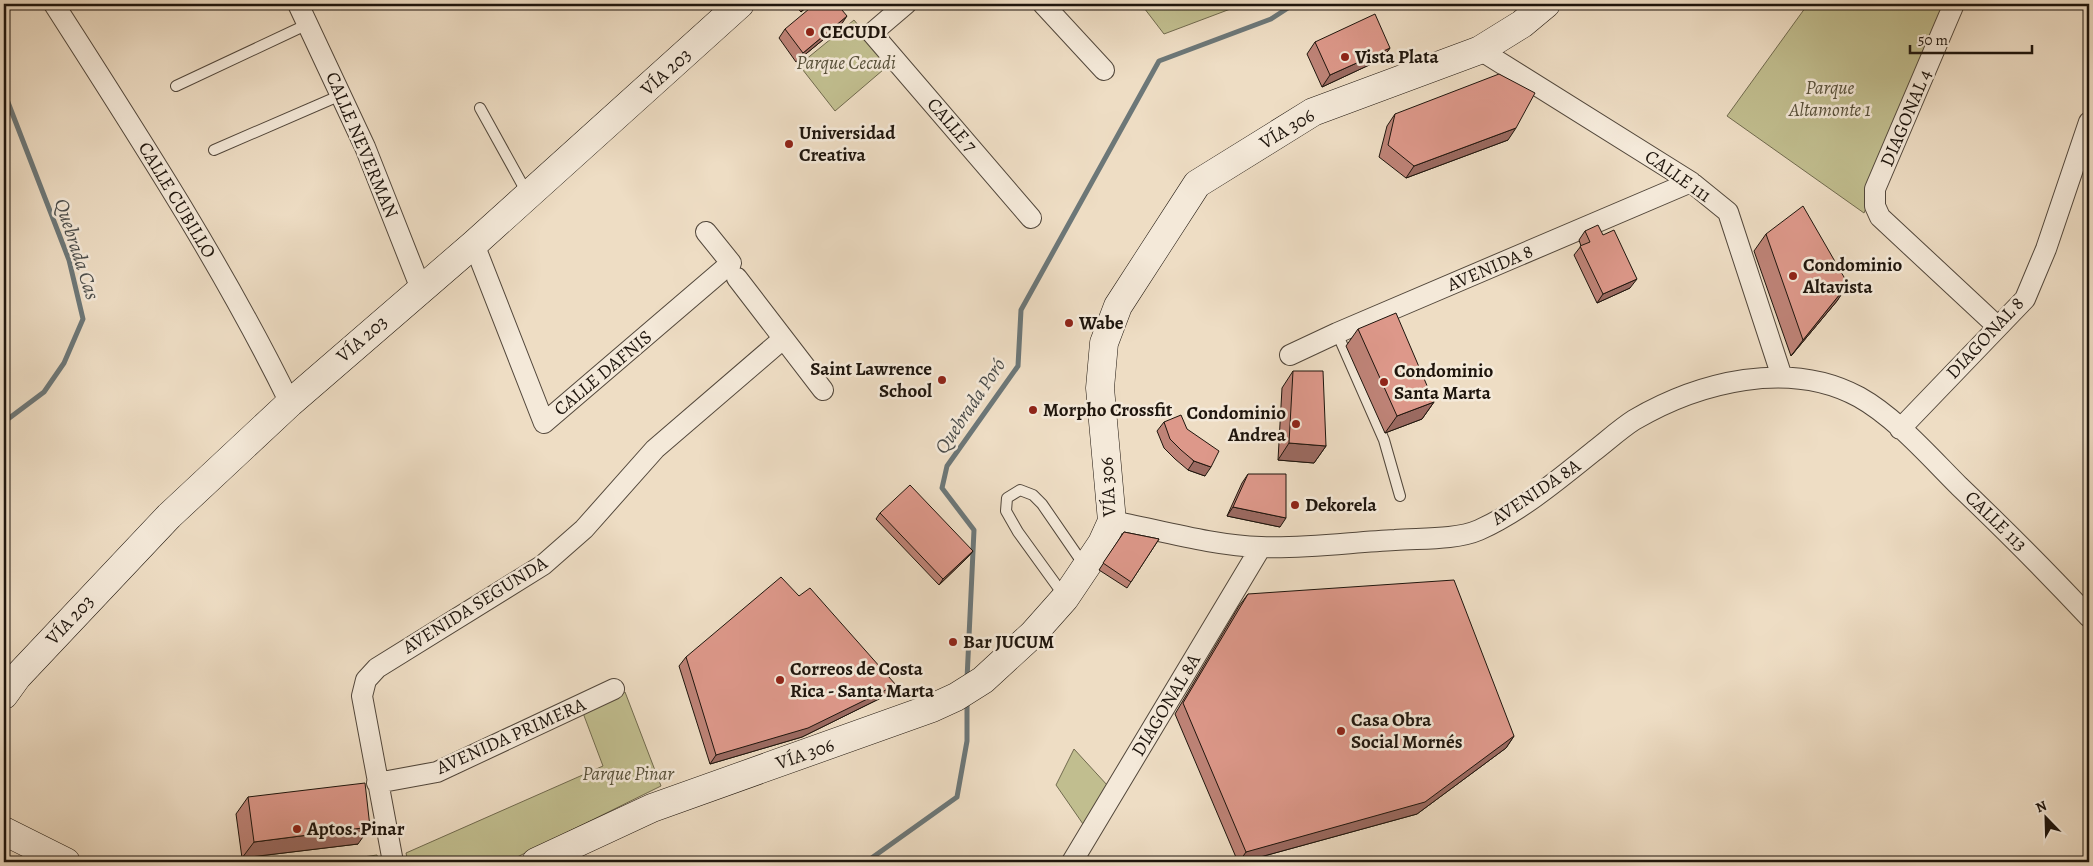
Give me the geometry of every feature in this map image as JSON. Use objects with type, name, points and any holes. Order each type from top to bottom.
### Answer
[{"type":"street","name":"CALLE CUBILLO","points":[[54,4],[177,198],[247,318],[290,403]]},
{"type":"street","name":"CALLE NEVERMAN","points":[[298,4],[366,147],[421,289]]},
{"type":"street","name":"VÍA 203","points":[[4,695],[16,677],[169,516],[290,403],[474,244],[527,194],[740,4]]},
{"type":"street","name":"CALLE 7","points":[[906,4],[872,33],[1032,218]]},
{"type":"street","points":[[1043,4],[1104,70]]},
{"type":"street","name":"VÍA 306","points":[[536,862],[652,808],[814,752],[956,697],[983,680],[1033,634],[1065,598],[1102,543],[1112,520],[1100,388],[1104,343],[1118,306],[1197,184],[1313,112],[1480,50],[1522,24],[1546,4]]},
{"type":"street","name":"DIAGONAL 4","points":[[1954,4],[1876,189],[1875,206],[1880,217],[1997,326]]},
{"type":"street","name":"CALLE 111","points":[[1480,50],[1691,182],[1728,212],[1782,377]]},
{"type":"street","name":"DIAGONAL 8","points":[[1900,429],[2025,299],[2046,249],[2089,122]]},
{"type":"street","name":"AVENIDA 8","points":[[1290,355],[1337,333],[1691,182]]},
{"type":"street","name":"CALLE DAFNIS","points":[[474,244],[544,423],[731,263],[706,232]]},
{"type":"street","points":[[737,278],[823,390]]},
{"type":"street","name":"AVENIDA SEGUNDA","points":[[393,862],[362,696],[366,680],[377,668],[544,565],[584,529],[654,449],[783,339]]},
{"type":"street","name":"AVENIDA 8A","points":[[1112,520],[1194,538],[1261,548],[1438,537],[1476,531],[1514,511],[1632,421],[1670,401],[1716,387],[1782,377],[1810,379],[1835,386],[1861,398],[1900,429]]},
{"type":"street","name":"CALLE 113","points":[[1900,429],[2036,560],[2089,617]]},
{"type":"street","name":"DIAGONAL 8A","points":[[1072,862],[1261,548]]},
{"type":"street","name":"AVENIDA PRIMERA","points":[[377,783],[437,772],[614,689]]},
{"type":"street","points":[[4,831],[66,862]]},
{"type":"lane","points":[[176,86],[308,24]]},
{"type":"lane","points":[[214,150],[341,95]]},
{"type":"lane","points":[[480,108],[527,194]]},
{"type":"lane","points":[[1337,333],[1384,440],[1400,496]]},
{"type":"lane","points":[[1065,598],[1018,532],[1006,511],[1007,498],[1020,490],[1032,495],[1042,504],[1086,568]]},
{"type":"green space","points":[[1141,4],[1229,4],[1233,8],[1164,34]]},
{"type":"green space","name":"Parque Altamonte 1","points":[[1808,4],[1948,4],[1864,213],[1727,116]]},
{"type":"green space","name":"Parque Cecudi","points":[[854,20],[890,64],[835,111],[799,65]]},
{"type":"green space","name":"Parque Pinar","points":[[625,692],[661,786],[507,862],[408,862],[406,853],[603,766],[583,713]]},
{"type":"green space","points":[[1074,749],[1108,786],[1083,824],[1056,785]]},
{"type":"green space","points":[[377,855],[379,862],[328,862]]},
{"type":"building","name":"CECUDI","points":[[815,4],[837,4],[847,16],[803,53],[785,29]]},
{"type":"building","name":"Vista Plata","points":[[1375,14],[1390,48],[1330,75],[1315,42]]},
{"type":"building","points":[[1499,74],[1535,93],[1516,128],[1414,166],[1388,145],[1395,114]]},
{"type":"building","name":"Condominio Altavista","points":[[1803,206],[1848,284],[1803,340],[1766,234]]},
{"type":"building","points":[[1598,225],[1603,235],[1614,230],[1637,279],[1603,294],[1580,246],[1590,242],[1585,231]]},
{"type":"building","points":[[1396,313],[1434,402],[1397,416],[1358,329]]},
{"type":"building","points":[[1293,371],[1323,371],[1326,446],[1289,443]]},
{"type":"building","points":[[1181,415],[1187,429],[1219,451],[1211,467],[1194,461],[1170,439],[1164,422]]},
{"type":"building","points":[[1248,474],[1286,474],[1286,518],[1233,507]]},
{"type":"building","points":[[910,485],[973,551],[943,579],[880,513]]},
{"type":"building","points":[[1124,532],[1159,539],[1131,582],[1103,563]]},
{"type":"building","name":"Correos de Costa Rica - Santa Marta","points":[[781,577],[799,596],[810,588],[896,685],[808,728],[716,755],[686,657]]},
{"type":"building","name":"Casa Obra Social Mornés","points":[[1454,580],[1514,736],[1425,802],[1246,852],[1183,703],[1248,594]]},
{"type":"building","points":[[365,783],[370,827],[254,842],[248,797]]},
{"type":"waterway","name":"Quebrada Poró","points":[[967,679],[974,530],[942,488],[947,466],[1018,366],[1021,310],[1159,61],[1271,19],[1294,4]]},
{"type":"waterway","name":"Quebrada Cas","points":[[4,92],[69,260],[83,319],[64,363],[44,392],[4,422]]},
{"type":"waterway","name":"Quebrada Poró","points":[[866,862],[957,797],[967,741],[967,700]]},
{"type":"place","name":"CECUDI","points":[[810,32]]},
{"type":"place","name":"Vista Plata","points":[[1345,57]]},
{"type":"place","name":"Universidad Creativa","points":[[789,144]]},
{"type":"place","name":"Condominio Altavista","points":[[1793,276]]},
{"type":"place","name":"Wabe","points":[[1069,323]]},
{"type":"place","name":"Saint Lawrence School","points":[[942,380]]},
{"type":"place","name":"Condominio Santa Marta","points":[[1384,382]]},
{"type":"place","name":"Morpho Crossfit","points":[[1033,410]]},
{"type":"place","name":"Condominio Andrea","points":[[1296,424]]},
{"type":"place","name":"Dekorela","points":[[1295,505]]},
{"type":"place","name":"Bar JUCUM","points":[[953,642]]},
{"type":"place","name":"Correos de Costa Rica - Santa Marta","points":[[780,680]]},
{"type":"place","name":"Casa Obra Social Mornés","points":[[1341,731]]},
{"type":"place","name":"Aptos. Pinar","points":[[297,829]]}]
